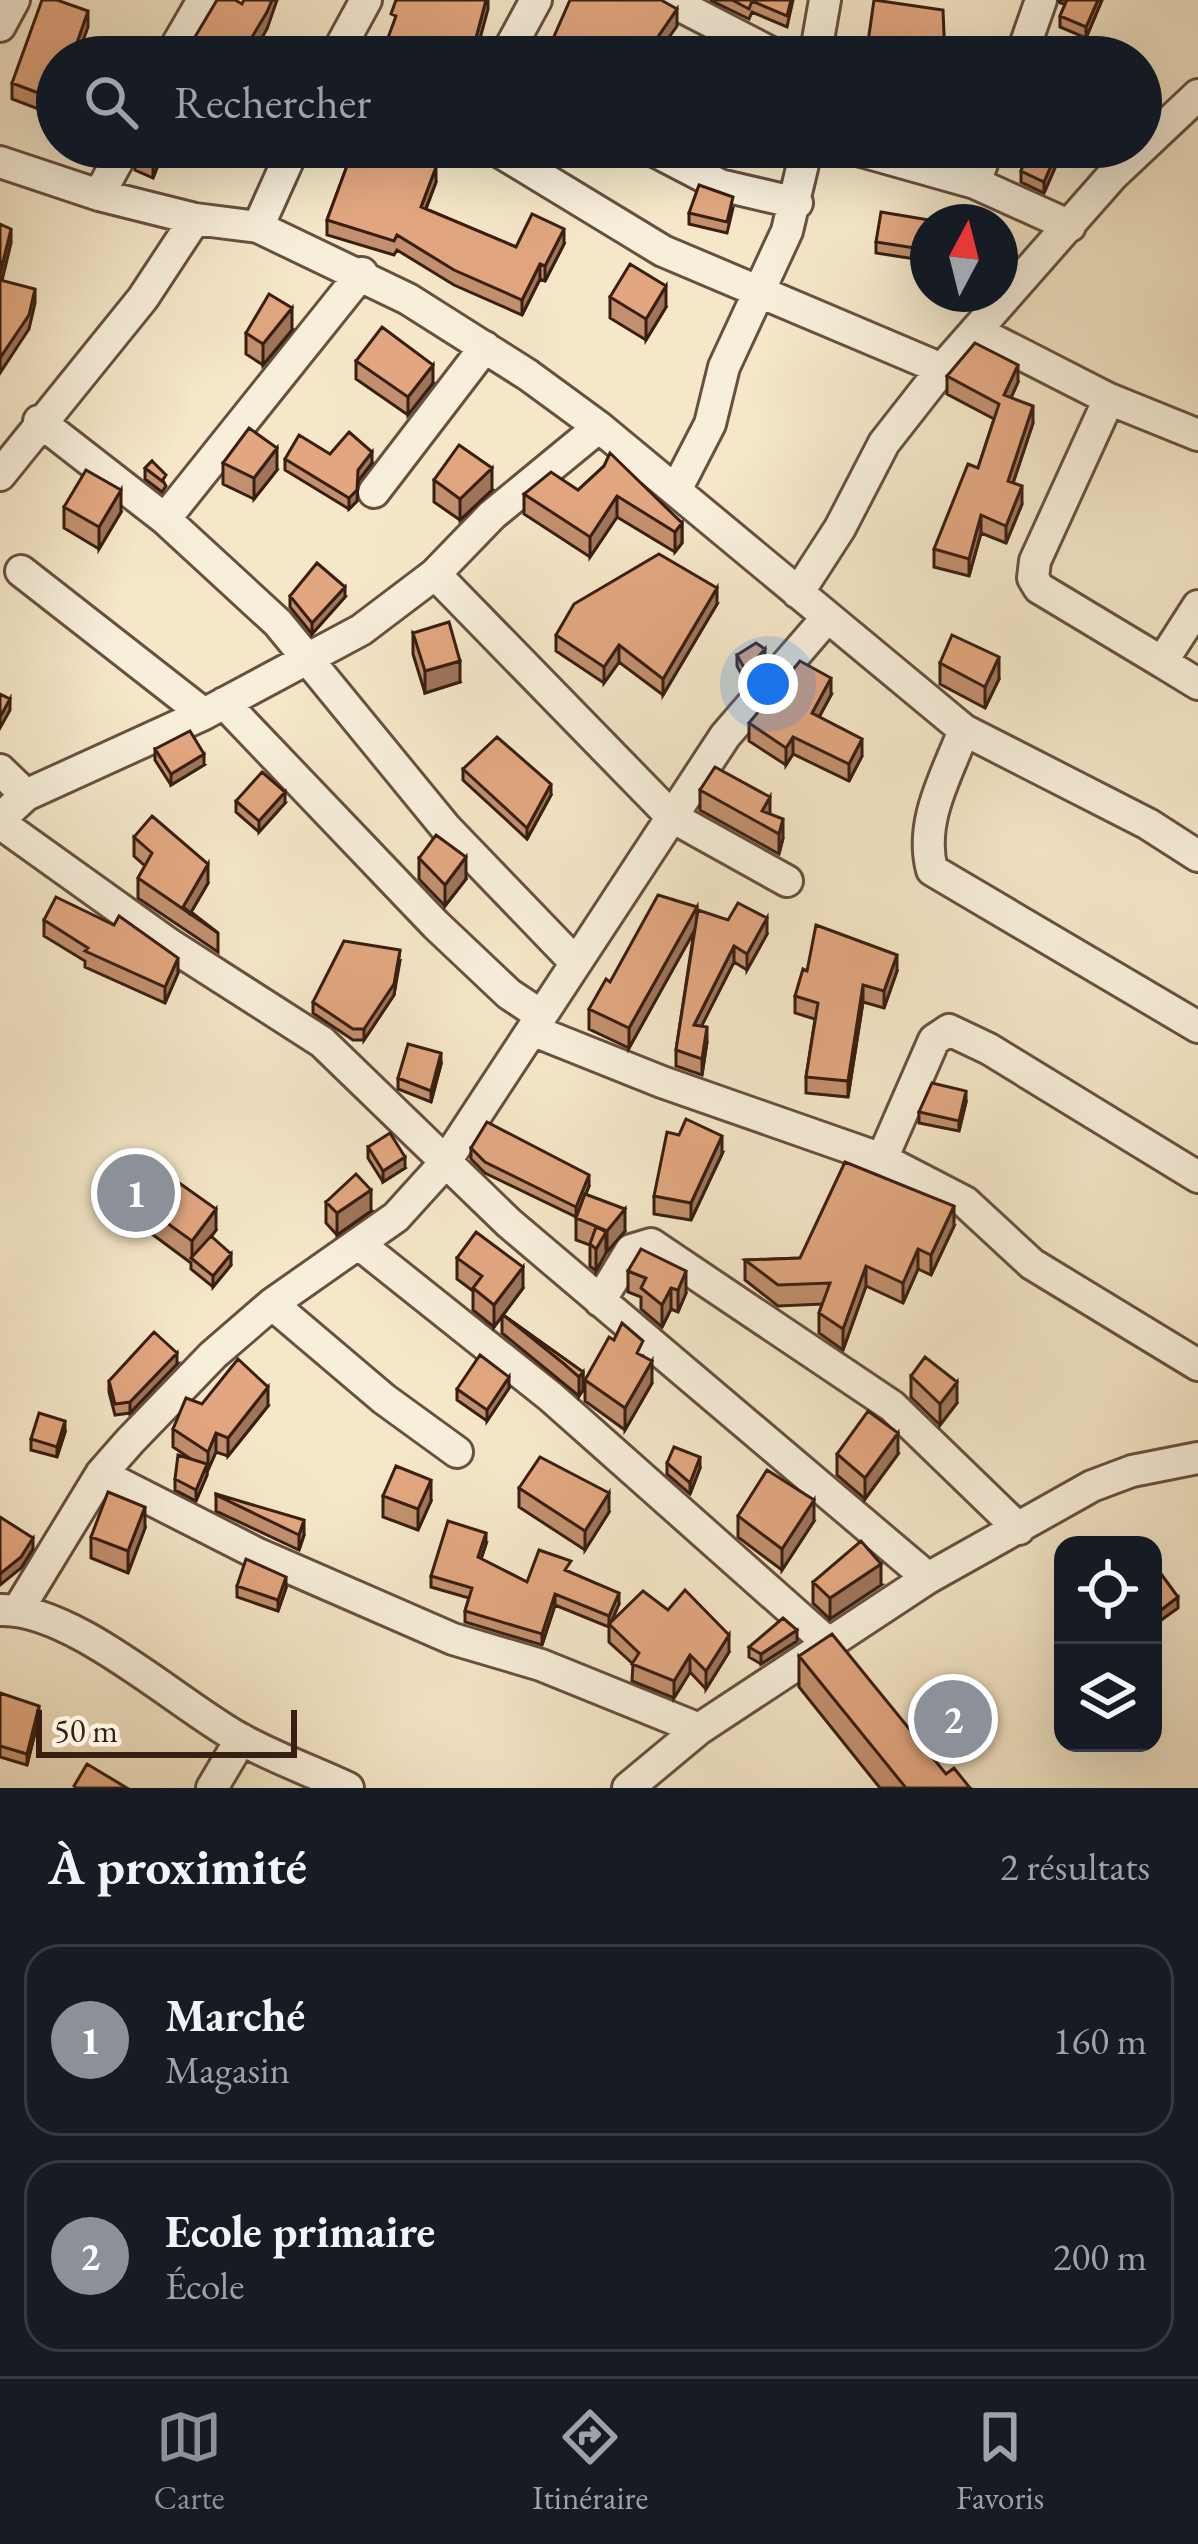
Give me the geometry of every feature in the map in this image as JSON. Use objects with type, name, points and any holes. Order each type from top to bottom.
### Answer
[{"type":"street","points":[[0,26],[14,0]]},
{"type":"street","points":[[182,36],[202,0]]},
{"type":"street","points":[[347,36],[366,0]]},
{"type":"street","points":[[516,36],[536,0]]},
{"type":"street","points":[[669,0],[738,36]]},
{"type":"street","points":[[819,36],[825,0]]},
{"type":"street","points":[[1028,36],[1041,0]]},
{"type":"street","points":[[1162,129],[1198,95]]},
{"type":"street","points":[[0,161],[99,195],[195,219],[258,227],[362,273],[485,346],[599,428],[798,592],[825,620],[964,730],[1148,824],[1198,856]]},
{"type":"street","points":[[99,195],[114,168]]},
{"type":"street","points":[[258,227],[285,168]]},
{"type":"street","points":[[527,168],[663,251],[942,369]]},
{"type":"street","points":[[687,168],[720,185],[797,203]]},
{"type":"street","points":[[676,490],[710,424],[724,367],[797,203],[803,168]]},
{"type":"street","points":[[922,168],[975,183],[1070,226]]},
{"type":"street","points":[[975,183],[980,168]]},
{"type":"street","points":[[798,592],[841,528],[884,442],[942,369],[1120,168]]},
{"type":"street","points":[[0,475],[22,428],[143,298],[195,219]]},
{"type":"street","points":[[165,519],[362,273]]},
{"type":"street","points":[[976,331],[1109,399],[1198,434]]},
{"type":"street","points":[[374,492],[485,346]]},
{"type":"street","points":[[1109,399],[1035,561],[1033,578],[1040,589],[1198,684]]},
{"type":"street","points":[[22,428],[165,519],[263,609],[446,828],[574,962]]},
{"type":"street","points":[[599,428],[492,515],[435,574],[362,630],[214,709],[26,796],[0,821],[169,944],[322,1042],[445,1164],[928,1578]]},
{"type":"street","points":[[21,571],[214,709],[536,1022],[662,1082],[882,1159],[965,1202],[1032,1264],[1198,1365]]},
{"type":"street","points":[[435,574],[672,817],[788,881]]},
{"type":"street","points":[[1162,662],[1198,607]]},
{"type":"street","points":[[348,1788],[241,1739],[85,1640],[9,1610],[101,1474],[213,1355],[272,1304],[396,1216],[445,1164],[724,736],[825,620]]},
{"type":"street","points":[[964,730],[925,843],[932,869],[1198,1027]]},
{"type":"street","points":[[0,770],[26,796]]},
{"type":"street","points":[[882,1159],[934,1040],[949,1030],[964,1034],[1198,1177]]},
{"type":"street","points":[[359,1244],[551,1397],[826,1642]]},
{"type":"street","points":[[600,1301],[631,1250],[637,1244],[651,1244],[892,1406],[1019,1529]]},
{"type":"street","points":[[272,1304],[384,1399],[457,1452]]},
{"type":"street","points":[[628,1788],[699,1729],[928,1578],[1092,1486],[1132,1471],[1198,1458]]},
{"type":"street","points":[[101,1474],[258,1554],[453,1639],[541,1665],[699,1729]]},
{"type":"street","points":[[212,1788],[241,1739]]},
{"type":"building","points":[[42,0],[88,11],[79,36],[36,36],[36,92],[12,83]]},
{"type":"building","points":[[217,0],[242,4],[244,0],[272,0],[253,36],[196,36]]},
{"type":"building","points":[[396,0],[486,0],[477,36],[389,36],[396,16],[391,14]]},
{"type":"building","points":[[570,0],[661,0],[677,9],[658,36],[554,36]]},
{"type":"building","points":[[732,0],[791,0],[787,16],[752,1],[749,9]]},
{"type":"building","points":[[874,0],[943,10],[944,36],[869,36]]},
{"type":"building","points":[[1067,0],[1098,0],[1086,27],[1060,16]]},
{"type":"building","points":[[346,168],[436,168],[421,207],[516,247],[532,214],[564,229],[522,300],[454,270],[397,235],[394,241],[327,220]]},
{"type":"building","points":[[1022,168],[1050,168],[1044,182]]},
{"type":"building","points":[[699,185],[733,197],[727,222],[689,213]]},
{"type":"building","points":[[881,212],[910,217],[910,247],[876,242]]},
{"type":"building","points":[[0,224],[11,229],[0,274]]},
{"type":"building","points":[[630,264],[666,286],[646,319],[610,297]]},
{"type":"building","points":[[0,280],[35,289],[29,315],[0,358]]},
{"type":"building","points":[[269,294],[292,308],[263,344],[246,333]]},
{"type":"building","points":[[382,327],[433,365],[408,397],[356,361]]},
{"type":"building","points":[[975,343],[1018,365],[1004,395],[1033,406],[1008,481],[1022,486],[1006,526],[981,515],[969,559],[934,549],[968,464],[978,468],[999,404],[947,376]]},
{"type":"building","points":[[249,428],[277,448],[254,478],[223,463]]},
{"type":"building","points":[[349,432],[372,452],[358,470],[357,490],[349,498],[285,459],[299,435],[330,454]]},
{"type":"building","points":[[459,445],[492,468],[460,499],[434,480]]},
{"type":"building","points":[[610,453],[682,523],[675,532],[617,496],[590,537],[524,494],[551,472],[578,490],[604,466]]},
{"type":"building","points":[[152,461],[166,475],[162,481],[145,468]]},
{"type":"building","points":[[86,470],[121,490],[99,527],[64,507]]},
{"type":"building","points":[[659,554],[717,588],[663,679],[619,645],[604,667],[556,635],[574,604]]},
{"type":"building","points":[[317,563],[345,587],[312,623],[290,596]]},
{"type":"building","points":[[449,622],[460,661],[425,671],[413,633]]},
{"type":"building","points":[[952,635],[999,657],[985,687],[940,663]]},
{"type":"building","points":[[756,643],[765,649],[746,671],[737,655]]},
{"type":"building","points":[[800,661],[831,678],[812,713],[862,739],[849,764],[793,737],[786,748],[749,723]]},
{"type":"building","points":[[0,694],[10,699],[0,717]]},
{"type":"building","points":[[190,731],[204,754],[171,774],[155,749]]},
{"type":"building","points":[[497,737],[551,784],[527,828],[463,769]]},
{"type":"building","points":[[715,767],[770,797],[762,811],[783,819],[779,834],[700,790]]},
{"type":"building","points":[[262,772],[285,792],[259,821],[236,801]]},
{"type":"building","points":[[152,816],[208,864],[183,907],[218,933],[138,878],[152,853],[134,837]]},
{"type":"building","points":[[436,835],[466,857],[445,885],[419,858]]},
{"type":"building","points":[[658,895],[697,907],[629,1028],[589,1009],[606,979],[610,982]]},
{"type":"building","points":[[56,897],[114,925],[119,916],[178,958],[165,987],[85,951],[88,948],[44,920]]},
{"type":"building","points":[[738,903],[767,918],[747,954],[734,946],[694,1025],[707,1027],[702,1059],[676,1050],[698,910],[728,920]]},
{"type":"building","points":[[816,925],[897,955],[884,991],[863,985],[848,1081],[806,1077],[818,1003],[795,996],[803,969],[807,971]]},
{"type":"building","points":[[344,941],[400,950],[394,984],[364,1029],[353,1029],[313,1002]]},
{"type":"building","points":[[408,1044],[441,1053],[431,1091],[398,1078]]},
{"type":"building","points":[[932,1083],[966,1091],[959,1121],[919,1112]]},
{"type":"building","points":[[686,1119],[722,1136],[691,1203],[654,1196],[667,1132],[679,1135]]},
{"type":"building","points":[[487,1122],[589,1175],[576,1207],[485,1162],[471,1148]]},
{"type":"building","points":[[390,1133],[405,1157],[383,1171],[368,1147]]},
{"type":"building","points":[[144,1158],[216,1209],[192,1241],[121,1190]]},
{"type":"building","points":[[845,1162],[954,1206],[931,1255],[918,1249],[903,1283],[866,1266],[843,1329],[819,1313],[830,1283],[778,1285],[745,1260],[800,1258]]},
{"type":"building","points":[[356,1174],[371,1190],[337,1213],[326,1202]]},
{"type":"building","points":[[585,1194],[625,1209],[607,1231],[576,1218]]},
{"type":"building","points":[[596,1227],[606,1232],[596,1249],[590,1244]]},
{"type":"building","points":[[476,1232],[523,1267],[494,1305],[473,1288],[482,1276],[457,1258]]},
{"type":"building","points":[[211,1236],[231,1254],[213,1276],[191,1258]]},
{"type":"building","points":[[641,1249],[686,1271],[678,1290],[671,1288],[662,1305],[641,1288],[646,1278],[628,1271]]},
{"type":"building","points":[[502,1314],[583,1372],[579,1377]]},
{"type":"building","points":[[622,1323],[643,1341],[637,1353],[652,1361],[625,1408],[585,1380]]},
{"type":"building","points":[[154,1332],[177,1353],[130,1402],[115,1404],[109,1381]]},
{"type":"building","points":[[480,1355],[509,1377],[487,1410],[457,1389]]},
{"type":"building","points":[[925,1357],[957,1382],[940,1404],[911,1376]]},
{"type":"building","points":[[238,1359],[268,1387],[228,1438],[216,1433],[208,1452],[173,1429],[186,1398],[202,1404]]},
{"type":"building","points":[[868,1411],[898,1433],[865,1478],[837,1454]]},
{"type":"building","points":[[39,1413],[65,1421],[57,1447],[31,1439]]},
{"type":"building","points":[[674,1447],[700,1457],[690,1483],[667,1463]]},
{"type":"building","points":[[178,1455],[207,1464],[196,1490],[175,1479]]},
{"type":"building","points":[[540,1457],[609,1493],[585,1531],[519,1488]]},
{"type":"building","points":[[396,1466],[431,1480],[418,1509],[383,1496]]},
{"type":"building","points":[[767,1470],[814,1500],[782,1549],[738,1516]]},
{"type":"building","points":[[108,1492],[145,1507],[128,1551],[91,1537]]},
{"type":"building","points":[[216,1495],[304,1520],[299,1535]]},
{"type":"building","points":[[0,1517],[33,1538],[21,1557],[0,1574]]},
{"type":"building","points":[[448,1521],[486,1533],[478,1557],[527,1582],[539,1550],[571,1561],[565,1570],[619,1593],[609,1616],[555,1594],[542,1634],[465,1611],[472,1588],[431,1576]]},
{"type":"building","points":[[861,1541],[881,1564],[830,1598],[813,1582]]},
{"type":"building","points":[[246,1559],[286,1577],[278,1600],[237,1586]]},
{"type":"building","points":[[1162,1575],[1178,1597],[1162,1609]]},
{"type":"building","points":[[685,1590],[729,1635],[706,1671],[690,1655],[674,1681],[632,1664],[639,1653],[609,1624],[643,1591],[668,1610]]},
{"type":"building","points":[[783,1618],[797,1630],[761,1654],[749,1647]]},
{"type":"building","points":[[832,1634],[946,1774],[954,1768],[970,1788],[906,1788],[799,1656]]},
{"type":"building","points":[[0,1693],[39,1706],[27,1754],[0,1746]]},
{"type":"building","points":[[87,1764],[127,1788],[76,1788]]},
{"type":"place","name":"Marché","points":[[136,1193]]},
{"type":"place","name":"Ecole primaire","points":[[953,1719]]}]
